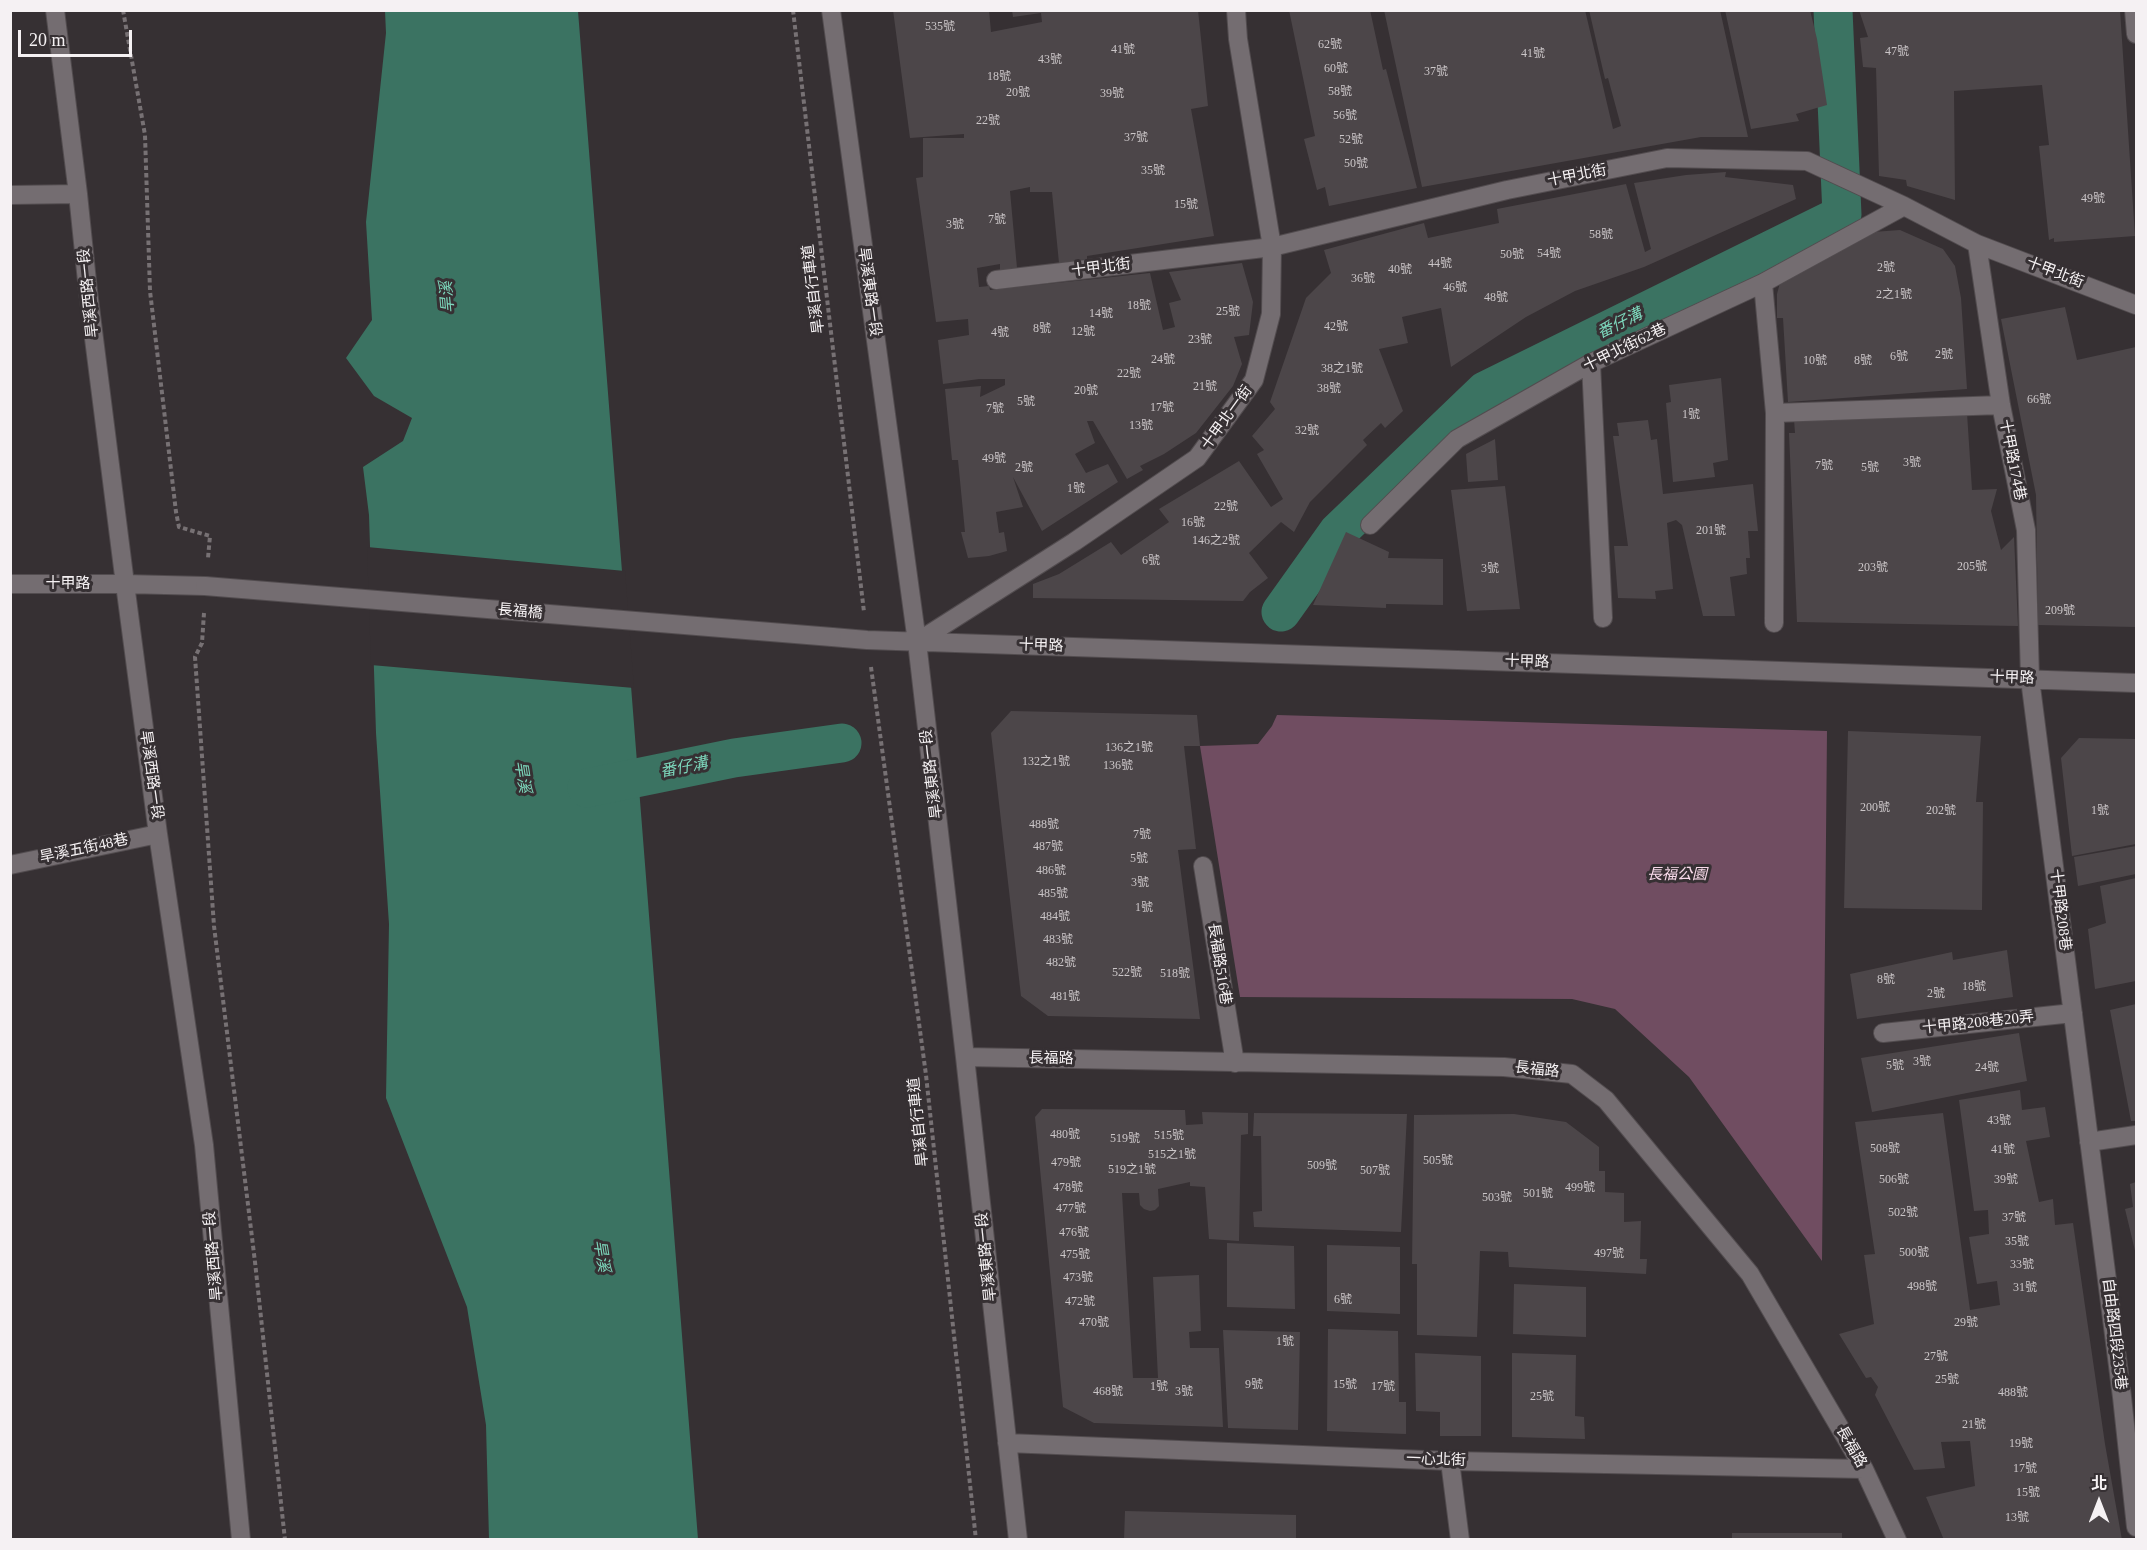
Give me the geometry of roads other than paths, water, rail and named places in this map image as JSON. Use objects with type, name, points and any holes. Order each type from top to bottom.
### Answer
[{"type":"street","name":"旱溪西路一段","points":[[55,10],[125,584],[158,834],[204,1145],[241,1539]]},
{"type":"street","name":"旱溪東路一段","points":[[831,10],[917,642],[1018,1539]]},
{"type":"street","name":"十甲北一街","points":[[917,642],[1074,542],[1197,458],[1254,380],[1271,314],[1272,248],[1238,39],[1236,10]]},
{"type":"street","points":[[2134,10],[2136,34]]},
{"type":"street","name":"十甲北街","points":[[996,280],[1272,248],[1507,190],[1667,158],[1807,161],[1904,206],[1977,244],[2136,305]]},
{"type":"street","points":[[10,195],[78,194]]},
{"type":"street","name":"十甲北街62巷","points":[[1370,525],[1457,439],[1591,363],[1763,283],[1904,206]]},
{"type":"street","name":"十甲路174巷","points":[[1977,244],[2001,405],[2026,530],[2030,679]]},
{"type":"street","points":[[1763,283],[1775,412],[1774,623]]},
{"type":"street","points":[[1591,363],[1603,618]]},
{"type":"street","points":[[1775,412],[2001,405]]},
{"type":"street","name":"十甲路","points":[[10,584],[125,584]]},
{"type":"street","name":"長福橋","points":[[125,584],[205,586],[917,642]]},
{"type":"street","name":"十甲路","points":[[917,642],[2136,683]]},
{"type":"street","name":"十甲路208巷","points":[[2030,679],[2089,1142]]},
{"type":"street","name":"旱溪五街48巷","points":[[10,865],[158,834]]},
{"type":"street","name":"長福路516巷","points":[[1203,866],[1235,1063]]},
{"type":"street","name":"十甲路208巷20弄","points":[[1883,1033],[2073,1012]]},
{"type":"street","name":"長福路","points":[[965,1057],[1504,1067],[1572,1074],[1606,1100],[1750,1274],[1864,1469],[1897,1539]]},
{"type":"street","points":[[2089,1142],[2136,1135]]},
{"type":"street","name":"自由路四段235巷","points":[[2089,1142],[2129,1395],[2136,1527]]},
{"type":"street","name":"一心北街","points":[[1007,1443],[1450,1461],[1864,1469]]},
{"type":"street","points":[[1450,1461],[1460,1539]]},
{"type":"water","name":"旱溪","points":[[385,11],[578,11],[698,1539],[489,1539],[486,1425],[467,1307],[386,1098],[389,924],[376,733],[369,515],[363,467],[403,441],[412,418],[374,396],[346,358],[372,320],[366,222],[386,33]]},
{"type":"waterway","name":"番仔溝","points":[[1281,612],[1338,532],[1485,391],[1842,215],[1833,10]]},
{"type":"waterway","name":"番仔溝","points":[[587,788],[734,758],[842,743]]},
{"type":"park label","name":"長福公園","points":[[1677,875]]}]
